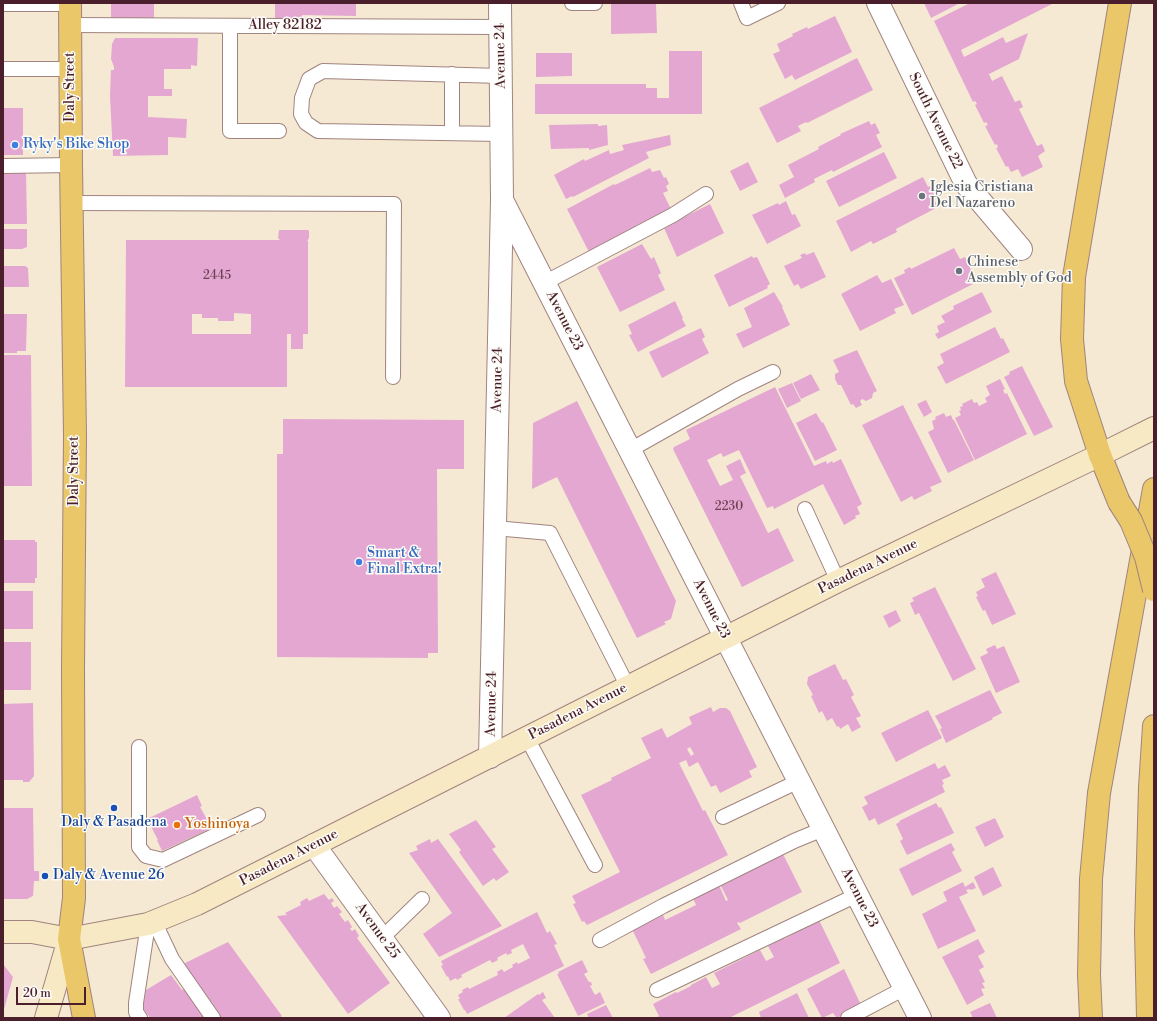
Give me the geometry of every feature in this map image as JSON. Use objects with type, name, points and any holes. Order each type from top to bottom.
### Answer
[{"type":"main road","points":[[1120,3],[1074,277],[1072,339],[1076,381],[1100,456],[1146,557],[1154,590]]},
{"type":"main road","name":"Daly Street","points":[[71,11],[71,165],[75,435],[73,668],[74,898],[69,939],[84,1018]]},
{"type":"main road","name":"Pasadena Avenue","points":[[69,939],[151,922],[197,904],[838,581],[1100,456],[1154,428]]},
{"type":"main road","points":[[1091,1018],[1088,975],[1092,879],[1099,793],[1154,489]]},
{"type":"main road","points":[[1148,1018],[1146,931],[1150,787],[1154,726]]},
{"type":"main road","points":[[3,932],[32,932],[69,939],[46,1018]]},
{"type":"street","name":"Avenue 24","points":[[490,757],[502,200],[500,3]]},
{"type":"street","name":"South Avenue 22","points":[[878,3],[966,184],[1021,249]]},
{"type":"street","name":"Avenue 23","points":[[502,200],[920,1018]]},
{"type":"street","name":"Avenue 25","points":[[314,845],[439,1018]]},
{"type":"lane","points":[[572,3],[595,3]]},
{"type":"lane","points":[[741,3],[747,18],[778,3]]},
{"type":"lane","name":"Alley 82182","points":[[3,4],[230,26],[500,27]]},
{"type":"lane","points":[[230,26],[230,131],[279,132]]},
{"type":"lane","points":[[3,69],[71,69]]},
{"type":"lane","points":[[501,76],[323,71],[309,79],[302,98],[302,114],[306,123],[318,131],[501,134]]},
{"type":"lane","points":[[452,74],[452,133]]},
{"type":"lane","points":[[3,166],[71,165]]},
{"type":"lane","points":[[544,282],[673,215],[706,194]]},
{"type":"lane","points":[[72,203],[394,204],[393,377]]},
{"type":"lane","points":[[630,450],[738,389],[773,372]]},
{"type":"lane","points":[[805,509],[838,581]]},
{"type":"lane","points":[[495,528],[550,533],[628,687]]},
{"type":"lane","points":[[527,738],[595,865]]},
{"type":"lane","points":[[139,747],[139,847],[146,856],[163,860],[258,815]]},
{"type":"lane","points":[[723,817],[799,781]]},
{"type":"lane","points":[[600,940],[663,906],[794,841],[823,829]]},
{"type":"lane","points":[[657,990],[857,895]]},
{"type":"lane","points":[[382,938],[422,899]]},
{"type":"lane","points":[[140,1018],[136,1012],[136,1003],[151,922]]},
{"type":"lane","points":[[151,922],[172,959],[213,1018]]},
{"type":"lane","points":[[848,1018],[905,988]]},
{"type":"building","points":[[111,3],[154,3],[154,20],[111,20]]},
{"type":"building","points":[[275,3],[356,3],[356,16],[302,15],[302,18],[275,19]]},
{"type":"building","points":[[611,3],[656,3],[657,33],[611,34]]},
{"type":"building","points":[[924,3],[960,3],[931,18]]},
{"type":"building","points":[[970,3],[1054,3],[961,50],[964,57],[1003,37],[1006,43],[1028,33],[1019,59],[989,74],[992,81],[1002,76],[1015,102],[1020,100],[1023,107],[1019,109],[1037,146],[1042,144],[1045,151],[1038,156],[1043,167],[1022,177],[1018,169],[1011,172],[1008,166],[1006,167],[996,148],[998,148],[997,144],[995,145],[985,126],[988,125],[986,122],[984,123],[975,105],[977,104],[975,101],[973,102],[934,21]]},
{"type":"building","points":[[835,16],[852,52],[795,80],[792,75],[785,79],[773,54],[780,51],[777,44],[793,36],[792,34],[807,27],[808,29]]},
{"type":"building","points":[[115,38],[198,38],[197,66],[191,65],[191,69],[164,69],[164,89],[172,89],[172,96],[148,96],[148,117],[187,119],[186,138],[168,137],[168,155],[113,156],[110,96],[111,70],[114,70],[111,59],[112,44]]},
{"type":"building","points":[[669,51],[702,51],[702,114],[535,114],[535,84],[646,84],[646,88],[657,88],[657,98],[669,98]]},
{"type":"building","points":[[536,53],[572,53],[572,76],[536,77]]},
{"type":"building","points":[[857,58],[873,90],[798,126],[801,131],[777,143],[759,108]]},
{"type":"building","points":[[3,108],[23,108],[23,155],[3,155]]},
{"type":"building","points":[[869,121],[871,125],[875,123],[880,133],[876,135],[882,147],[833,172],[832,170],[814,179],[815,182],[785,198],[779,185],[794,177],[788,165],[819,149],[818,147],[841,135],[840,134]]},
{"type":"building","points":[[598,124],[598,126],[607,125],[608,145],[589,150],[589,148],[551,149],[549,125]]},
{"type":"building","points":[[670,135],[671,145],[646,152],[649,158],[573,197],[572,196],[566,199],[554,175],[584,159],[585,161],[609,150],[610,154],[624,150],[622,145]]},
{"type":"building","points":[[884,152],[897,178],[839,207],[826,181]]},
{"type":"building","points":[[748,162],[758,182],[740,191],[730,171]]},
{"type":"building","points":[[650,168],[652,172],[660,170],[664,178],[666,177],[669,184],[666,186],[668,191],[663,193],[671,209],[635,226],[636,228],[589,252],[567,209],[614,184],[615,185]]},
{"type":"building","points":[[3,172],[26,172],[27,224],[3,224]]},
{"type":"building","points":[[923,177],[935,196],[933,197],[938,207],[896,229],[897,232],[873,244],[871,241],[851,252],[836,221]]},
{"type":"building","points":[[786,201],[792,215],[795,214],[801,226],[767,244],[752,215]]},
{"type":"building","points":[[710,204],[724,233],[677,257],[664,228]]},
{"type":"building","points":[[3,229],[27,229],[27,247],[22,249],[3,249]]},
{"type":"building","points":[[279,230],[309,231],[309,238],[307,241],[308,334],[303,334],[303,349],[291,349],[291,334],[287,334],[287,387],[125,387],[126,240],[280,240],[278,238]],"holes":[[[234,313],[251,314],[251,334],[192,334],[192,314],[202,314],[202,318],[218,318],[218,321],[234,321]]]},
{"type":"building","points":[[642,244],[651,259],[654,257],[661,273],[658,275],[665,290],[620,312],[597,267]]},
{"type":"building","points":[[954,248],[960,259],[965,257],[972,272],[968,274],[973,284],[912,315],[894,278],[905,273],[904,270],[910,267],[911,269]]},
{"type":"building","points":[[814,252],[826,277],[801,289],[798,284],[794,286],[784,266],[802,258],[800,255],[805,253],[806,255]]},
{"type":"building","points":[[752,256],[753,258],[757,257],[770,284],[767,286],[768,288],[729,307],[714,275]]},
{"type":"building","points":[[3,266],[25,266],[28,268],[29,287],[3,287]]},
{"type":"building","points":[[877,275],[882,283],[891,279],[904,305],[894,309],[896,313],[860,331],[841,294]]},
{"type":"building","points":[[774,292],[783,307],[790,325],[743,348],[736,334],[752,327],[744,308]]},
{"type":"building","points":[[982,292],[992,312],[938,339],[935,334],[939,332],[937,326],[945,322],[941,316],[954,309],[953,306]]},
{"type":"building","points":[[675,301],[686,326],[638,352],[629,335],[632,334],[628,325]]},
{"type":"building","points":[[3,314],[27,314],[26,351],[17,351],[17,353],[3,353]]},
{"type":"building","points":[[995,327],[1001,339],[1003,338],[1010,352],[946,384],[937,367],[944,363],[940,354]]},
{"type":"building","points":[[701,328],[705,337],[702,339],[709,353],[662,378],[649,352]]},
{"type":"building","points":[[857,350],[877,391],[873,393],[872,398],[866,401],[862,399],[860,401],[862,405],[856,408],[853,404],[851,405],[841,385],[838,385],[835,379],[835,374],[839,372],[833,360]]},
{"type":"building","points":[[3,355],[31,355],[32,486],[3,486]]},
{"type":"building","points":[[1022,366],[1053,427],[1034,436],[1004,377],[1010,374],[1009,372]]},
{"type":"building","points":[[811,374],[820,390],[801,399],[793,383]]},
{"type":"building","points":[[1000,379],[1005,389],[1003,390],[1005,394],[1007,393],[1027,434],[975,460],[955,418],[961,415],[959,411],[961,410],[960,407],[963,406],[962,404],[972,399],[974,403],[977,402],[979,406],[987,402],[985,398],[990,395],[986,386]]},
{"type":"building","points":[[792,383],[801,401],[787,408],[778,389]]},
{"type":"building","points":[[775,387],[814,466],[826,461],[827,464],[832,461],[833,463],[841,459],[862,504],[857,507],[860,514],[844,525],[823,484],[774,509],[773,506],[767,508],[739,450],[723,457],[721,453],[707,460],[720,486],[733,480],[726,466],[740,459],[746,473],[740,476],[768,533],[778,528],[794,561],[742,587],[673,449],[674,447],[690,439],[686,430]]},
{"type":"building","points":[[926,400],[932,412],[924,417],[917,404]]},
{"type":"building","points":[[577,401],[676,601],[671,619],[664,622],[666,624],[637,638],[557,477],[532,489],[533,423]]},
{"type":"building","points":[[903,405],[942,482],[930,487],[932,491],[914,500],[912,496],[901,502],[862,425]]},
{"type":"building","points":[[816,413],[822,423],[823,422],[837,450],[815,461],[796,423]]},
{"type":"building","points":[[944,413],[946,417],[951,415],[974,460],[948,473],[928,432],[934,429],[932,421],[936,419],[935,417]]},
{"type":"building","points":[[283,419],[464,420],[464,469],[437,469],[438,653],[428,653],[428,658],[277,657],[277,454],[283,454]]},
{"type":"building","points":[[3,540],[35,540],[35,542],[37,542],[37,578],[35,578],[35,583],[3,583]]},
{"type":"building","points":[[996,572],[1016,614],[992,625],[985,610],[983,611],[976,597],[978,596],[976,592],[985,587],[981,579]]},
{"type":"building","points":[[935,587],[976,669],[953,681],[919,613],[915,615],[910,603],[914,601],[912,598]]},
{"type":"building","points":[[3,591],[33,591],[33,629],[3,629]]},
{"type":"building","points":[[896,610],[901,621],[889,628],[883,616]]},
{"type":"building","points":[[3,642],[31,642],[31,690],[3,690]]},
{"type":"building","points":[[995,645],[997,649],[1004,646],[1020,682],[996,693],[980,657],[988,653],[986,649]]},
{"type":"building","points":[[835,664],[843,680],[846,679],[854,695],[851,697],[861,716],[856,718],[861,727],[852,732],[848,724],[840,729],[839,726],[837,727],[832,718],[827,721],[822,711],[819,713],[811,696],[813,695],[807,684],[808,677]]},
{"type":"building","points":[[990,690],[1002,713],[946,743],[940,729],[942,728],[935,716]]},
{"type":"building","points":[[33,703],[34,776],[29,782],[23,782],[23,780],[3,780],[3,704]]},
{"type":"building","points":[[711,707],[713,712],[720,708],[726,708],[730,711],[757,767],[749,771],[752,777],[720,793],[716,785],[711,787],[698,762],[689,767],[686,760],[679,763],[703,811],[705,810],[728,855],[587,925],[584,921],[582,922],[573,904],[576,903],[572,896],[620,872],[581,795],[612,780],[611,778],[651,758],[641,738],[662,728],[667,738],[692,724],[689,717]],"holes":[[[690,747],[694,754],[691,756],[687,749]]]},
{"type":"building","points":[[928,710],[942,738],[896,762],[881,733]]},
{"type":"building","points":[[935,763],[938,769],[945,765],[951,776],[942,780],[944,784],[942,785],[945,792],[878,825],[875,818],[869,821],[862,807],[868,804],[864,797]]},
{"type":"building","points":[[197,795],[202,806],[200,807],[212,828],[162,851],[147,819]]},
{"type":"building","points":[[936,803],[939,808],[941,807],[954,833],[907,855],[900,841],[903,839],[896,824],[900,822],[899,821]]},
{"type":"building","points":[[3,808],[33,808],[34,871],[39,871],[39,881],[34,881],[33,896],[27,899],[3,899]]},
{"type":"building","points":[[995,818],[1004,837],[985,847],[975,827]]},
{"type":"building","points":[[476,820],[496,847],[492,849],[509,872],[496,881],[494,878],[483,886],[459,852],[461,850],[449,834]]},
{"type":"building","points":[[430,839],[431,843],[438,839],[502,926],[439,957],[423,934],[452,913],[409,853],[418,850],[416,846]]},
{"type":"building","points":[[951,843],[955,850],[952,852],[962,871],[912,896],[899,869]]},
{"type":"building","points":[[781,850],[802,892],[740,923],[737,923],[741,929],[651,974],[643,959],[646,958],[631,927],[662,912],[665,920],[696,905],[692,896],[718,883],[726,901],[728,900],[719,882]]},
{"type":"building","points":[[993,867],[1002,886],[983,896],[974,877]]},
{"type":"building","points":[[963,882],[965,887],[973,882],[976,888],[966,890],[968,893],[959,897],[976,931],[938,949],[922,914],[947,901],[943,892]]},
{"type":"building","points":[[324,894],[329,900],[332,898],[334,901],[331,903],[334,908],[337,906],[342,912],[339,914],[345,922],[348,920],[352,927],[350,929],[352,931],[355,929],[359,936],[357,938],[390,983],[348,1014],[277,916],[287,915],[285,913],[301,905],[300,902],[307,898],[309,901]]},
{"type":"building","points":[[537,912],[547,933],[550,931],[557,944],[554,945],[564,966],[467,1014],[458,999],[460,999],[458,995],[463,992],[462,990],[468,987],[469,989],[498,975],[497,972],[502,969],[504,972],[513,967],[512,965],[517,962],[518,964],[530,958],[523,944],[511,950],[512,953],[507,955],[506,953],[492,963],[490,960],[461,975],[462,977],[457,980],[456,978],[450,981],[441,966],[443,965],[441,961]]},
{"type":"building","points":[[819,920],[840,963],[729,1018],[656,1018],[659,1016],[653,1004],[691,986],[706,977],[712,988],[720,984],[714,973],[760,950],[766,961],[774,957],[768,946]]},
{"type":"building","points":[[978,939],[985,952],[978,956],[984,967],[979,970],[985,982],[982,983],[985,988],[981,989],[984,995],[967,1005],[942,957]]},
{"type":"building","points":[[228,942],[282,1016],[279,1018],[217,1018],[179,966]]},
{"type":"building","points":[[582,960],[588,972],[584,974],[592,985],[590,986],[595,995],[600,992],[605,1003],[578,1016],[557,974],[559,974],[558,972]]},
{"type":"building","points":[[3,964],[13,977],[3,1013]]},
{"type":"building","points":[[844,969],[861,1005],[837,1018],[833,1013],[822,1018],[807,989]]},
{"type":"building","points":[[171,975],[182,990],[187,987],[210,1018],[150,1018],[143,1008],[146,990]]},
{"type":"building","points":[[543,992],[546,998],[542,1000],[555,1018],[504,1018],[538,994],[539,995]]},
{"type":"building","points":[[797,993],[809,1018],[761,1018],[759,1012]]},
{"type":"building","points":[[990,1003],[997,1018],[973,1018],[970,1012]]},
{"type":"building","points":[[606,1005],[613,1018],[589,1018],[587,1014]]},
{"type":"place","name":"Ryky's Bike Shop","points":[[15,145]]},
{"type":"place","name":"Iglesia Cristiana Del Nazareno","points":[[922,196]]},
{"type":"place","name":"Chinese Assembly of God","points":[[959,271]]},
{"type":"place","name":"Smart & Final Extra!","points":[[359,562]]},
{"type":"place","name":"Daly & Pasadena","points":[[114,808]]},
{"type":"place","name":"Yoshinoya","points":[[177,825]]},
{"type":"place","name":"Daly & Avenue 26","points":[[45,876]]}]
